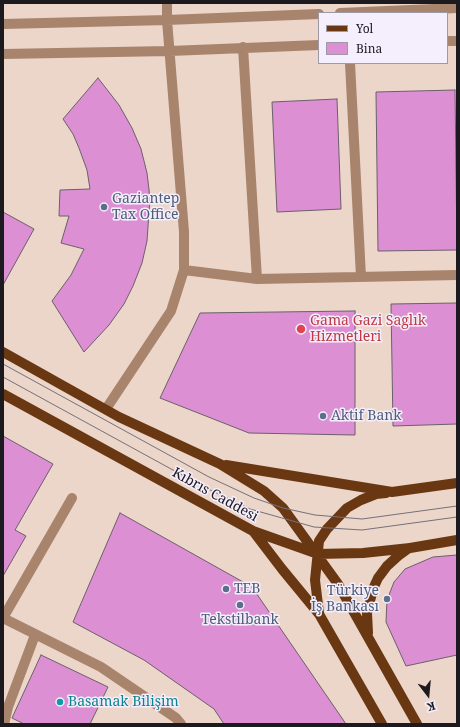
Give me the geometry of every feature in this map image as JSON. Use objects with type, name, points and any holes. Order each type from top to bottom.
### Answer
[{"type":"main road","points":[[3,352],[119,417],[220,464],[264,491],[283,508],[318,554],[338,584],[417,724]]},
{"type":"main road","name":"Kıbrıs Caddesi","points":[[3,394],[253,531],[319,614],[382,724]]},
{"type":"main road","points":[[220,464],[392,492]]},
{"type":"main road","points":[[319,614],[315,580],[319,541],[337,517],[347,508],[376,494],[457,483]]},
{"type":"main road","points":[[253,531],[318,554],[363,553],[410,548],[457,540]]},
{"type":"main road","points":[[369,637],[367,613],[373,589],[378,578],[387,566],[410,548]]},
{"type":"street","points":[[106,409],[172,311],[184,270],[184,232],[167,20],[168,3]]},
{"type":"street","points":[[363,12],[457,8]]},
{"type":"street","points":[[3,24],[318,14]]},
{"type":"street","points":[[3,54],[318,45]]},
{"type":"street","points":[[243,47],[257,279]]},
{"type":"street","points":[[350,64],[361,277]]},
{"type":"street","points":[[184,270],[257,279],[457,275]]},
{"type":"street","points":[[72,498],[3,618],[102,668],[176,718],[181,724]]},
{"type":"street","points":[[4,724],[8,707],[34,635]]},
{"type":"shaded area","points":[[3,3],[457,3],[457,724],[3,724]]},
{"type":"building","name":"Gaziantep Tax Office","points":[[98,78],[119,105],[132,128],[141,149],[147,173],[150,198],[147,241],[142,263],[133,286],[124,304],[109,325],[84,352],[52,301],[71,275],[84,249],[61,243],[69,216],[59,216],[60,190],[90,189],[87,170],[79,148],[73,134],[63,119]]},
{"type":"building","points":[[455,90],[457,250],[378,251],[376,92]]},
{"type":"building","points":[[337,99],[341,209],[277,212],[272,102]]},
{"type":"building","points":[[3,212],[34,229],[3,285]]},
{"type":"building","points":[[457,303],[457,424],[393,426],[391,304]]},
{"type":"building","points":[[355,311],[355,435],[249,433],[160,398],[200,313]]},
{"type":"building","points":[[3,436],[53,464],[15,530],[26,536],[3,576]]},
{"type":"building","points":[[120,513],[252,587],[346,724],[224,724],[214,709],[144,660],[73,622]]},
{"type":"building","points":[[457,555],[457,655],[406,666],[386,622],[387,600],[394,582],[405,569],[433,557]]},
{"type":"building","name":"Basamak Bilişim","points":[[41,655],[108,687],[90,724],[24,724],[12,718]]},
{"type":"tram line","points":[[3,364],[209,477],[254,498],[283,508],[315,515],[362,519],[457,506]]},
{"type":"tram line","points":[[3,377],[204,487],[250,509],[314,527],[362,530],[457,517]]},
{"type":"place","name":"Gaziantep Tax Office","points":[[104,207]]},
{"type":"place","name":"Gama Gazi Saglık Hizmetleri","points":[[301,329]]},
{"type":"place","name":"Aktif Bank","points":[[323,416]]},
{"type":"place","name":"TEB","points":[[226,589]]},
{"type":"place","name":"Türkiye İş Bankası","points":[[387,599]]},
{"type":"place","name":"Tekstilbank","points":[[240,605]]},
{"type":"place","name":"Basamak Bilişim","points":[[60,702]]}]
